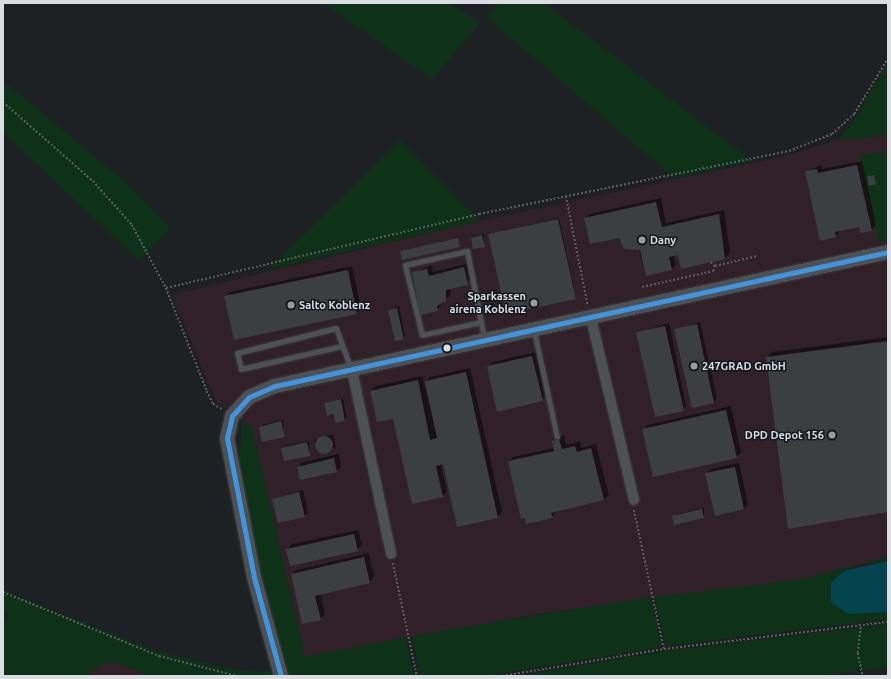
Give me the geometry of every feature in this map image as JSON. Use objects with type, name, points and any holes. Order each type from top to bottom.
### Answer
[{"type":"street","points":[[281,676],[238,508],[227,438],[232,416],[242,402],[265,389],[888,252]]},
{"type":"street","points":[[591,318],[634,500]]},
{"type":"street","points":[[352,370],[391,554]]},
{"type":"lane","points":[[481,322],[422,335],[406,265],[467,251],[485,341]]},
{"type":"lane","points":[[342,346],[241,369],[237,353],[336,328],[352,370]]},
{"type":"lane","points":[[534,330],[557,437]]},
{"type":"path","points":[[166,288],[566,196],[789,151],[832,134],[854,114],[888,58]]},
{"type":"path","points":[[3,102],[115,202],[132,225],[166,288],[213,404],[232,416]]},
{"type":"path","points":[[566,196],[591,318]]},
{"type":"path","points":[[642,287],[713,271],[715,266],[756,256]]},
{"type":"path","points":[[711,262],[715,266]]},
{"type":"path","points":[[634,500],[634,514],[664,649]]},
{"type":"path","points":[[391,554],[417,676]]},
{"type":"path","points":[[3,592],[159,656],[237,676]]},
{"type":"path","points":[[502,676],[664,649],[888,622]]},
{"type":"path","points":[[861,626],[858,652],[863,676]]},
{"type":"shaded area","points":[[888,135],[888,557],[797,580],[537,614],[305,657],[252,428],[216,402],[172,295],[480,221],[781,157],[839,140]]},
{"type":"shaded area","points":[[117,663],[149,676],[87,676],[102,664]]},
{"type":"green space","points":[[323,3],[449,3],[481,23],[432,79]]},
{"type":"green space","points":[[500,3],[544,3],[752,161],[674,178],[486,17]]},
{"type":"green space","points":[[888,62],[888,135],[839,140],[856,117]]},
{"type":"green space","points":[[7,84],[122,179],[170,228],[139,261],[3,132],[3,88]]},
{"type":"green space","points":[[400,140],[480,221],[269,269]]},
{"type":"green space","points":[[888,152],[888,240],[879,242],[860,155]]},
{"type":"green space","points":[[242,421],[252,428],[305,657],[406,637],[414,676],[290,676],[262,578],[239,467]]},
{"type":"green space","points":[[888,557],[888,561],[853,566]]},
{"type":"green space","points":[[852,566],[835,581],[865,615],[888,612],[888,619],[666,646],[655,597],[797,580]]},
{"type":"green space","points":[[3,591],[158,652],[237,670],[265,672],[270,669],[272,676],[149,676],[117,663],[102,664],[87,676],[3,676],[3,624],[10,615],[3,612]]},
{"type":"green space","points":[[651,597],[661,647],[485,676],[420,676],[412,636]]},
{"type":"green space","points":[[888,624],[888,667],[815,676],[519,676],[664,651]]},
{"type":"water","points":[[888,561],[888,612],[848,614],[831,602],[831,583],[844,571]]},
{"type":"building","points":[[857,165],[872,231],[860,233],[859,227],[835,232],[836,237],[820,241],[805,171],[817,169],[818,173]]},
{"type":"building","points":[[874,175],[876,184],[869,186],[867,177]]},
{"type":"building","points":[[656,202],[662,227],[719,214],[725,259],[681,269],[678,255],[669,257],[672,270],[646,276],[640,250],[624,249],[619,238],[590,244],[584,218]]},
{"type":"building","points":[[558,219],[576,299],[506,314],[488,234]]},
{"type":"building","points":[[482,235],[485,247],[473,249],[471,238]]},
{"type":"building","points":[[458,238],[460,247],[402,260],[400,251]]},
{"type":"building","points":[[464,267],[468,285],[446,290],[446,301],[437,306],[438,311],[420,315],[412,272],[427,269],[429,276]]},
{"type":"building","name":"Salto Koblenz","points":[[348,270],[357,314],[234,340],[224,296]]},
{"type":"building","points":[[397,308],[404,340],[395,341],[388,310]]},
{"type":"building","name":"247GRAD GmbH","points":[[697,324],[714,403],[692,408],[674,329]]},
{"type":"building","points":[[665,326],[684,411],[655,417],[636,332]]},
{"type":"building","name":"DPD Depot 156","points":[[888,341],[888,512],[788,529],[766,357]]},
{"type":"building","points":[[532,356],[543,401],[497,412],[487,366]]},
{"type":"building","points":[[466,372],[498,518],[457,527],[443,464],[436,466],[443,497],[412,504],[393,419],[377,422],[370,391],[418,380],[430,440],[437,438],[425,381]]},
{"type":"building","points":[[341,399],[345,421],[335,423],[333,414],[327,416],[324,403]]},
{"type":"building","points":[[726,410],[737,458],[653,477],[642,429]]},
{"type":"building","points":[[281,421],[285,437],[262,442],[259,427]]},
{"type":"building","points":[[320,436],[328,436],[333,441],[331,452],[328,454],[320,454],[315,449],[315,441]]},
{"type":"building","points":[[559,439],[562,449],[575,446],[577,452],[591,448],[604,500],[551,513],[553,518],[526,524],[525,518],[521,519],[508,461],[554,451],[552,441]]},
{"type":"building","points":[[307,442],[310,456],[284,461],[281,448]]},
{"type":"building","points":[[334,458],[337,472],[300,480],[297,467]]},
{"type":"building","points":[[735,467],[744,509],[715,516],[705,473]]},
{"type":"building","points":[[299,492],[305,517],[278,523],[272,499]]},
{"type":"building","points":[[702,509],[704,518],[674,525],[672,516]]},
{"type":"building","points":[[354,534],[358,551],[290,566],[286,549]]},
{"type":"building","points":[[364,557],[370,583],[315,596],[321,620],[302,624],[291,574]]},
{"type":"transit line","points":[[281,676],[254,577],[227,438],[232,416],[249,397],[275,386],[888,252]]},
{"type":"place","name":"Dany","points":[[642,240]]},
{"type":"place","name":"Sparkassen airena Koblenz","points":[[534,303]]},
{"type":"place","name":"Salto Koblenz","points":[[291,305]]},
{"type":"place","name":"247GRAD GmbH","points":[[694,366]]},
{"type":"place","name":"DPD Depot 156","points":[[832,435]]}]
